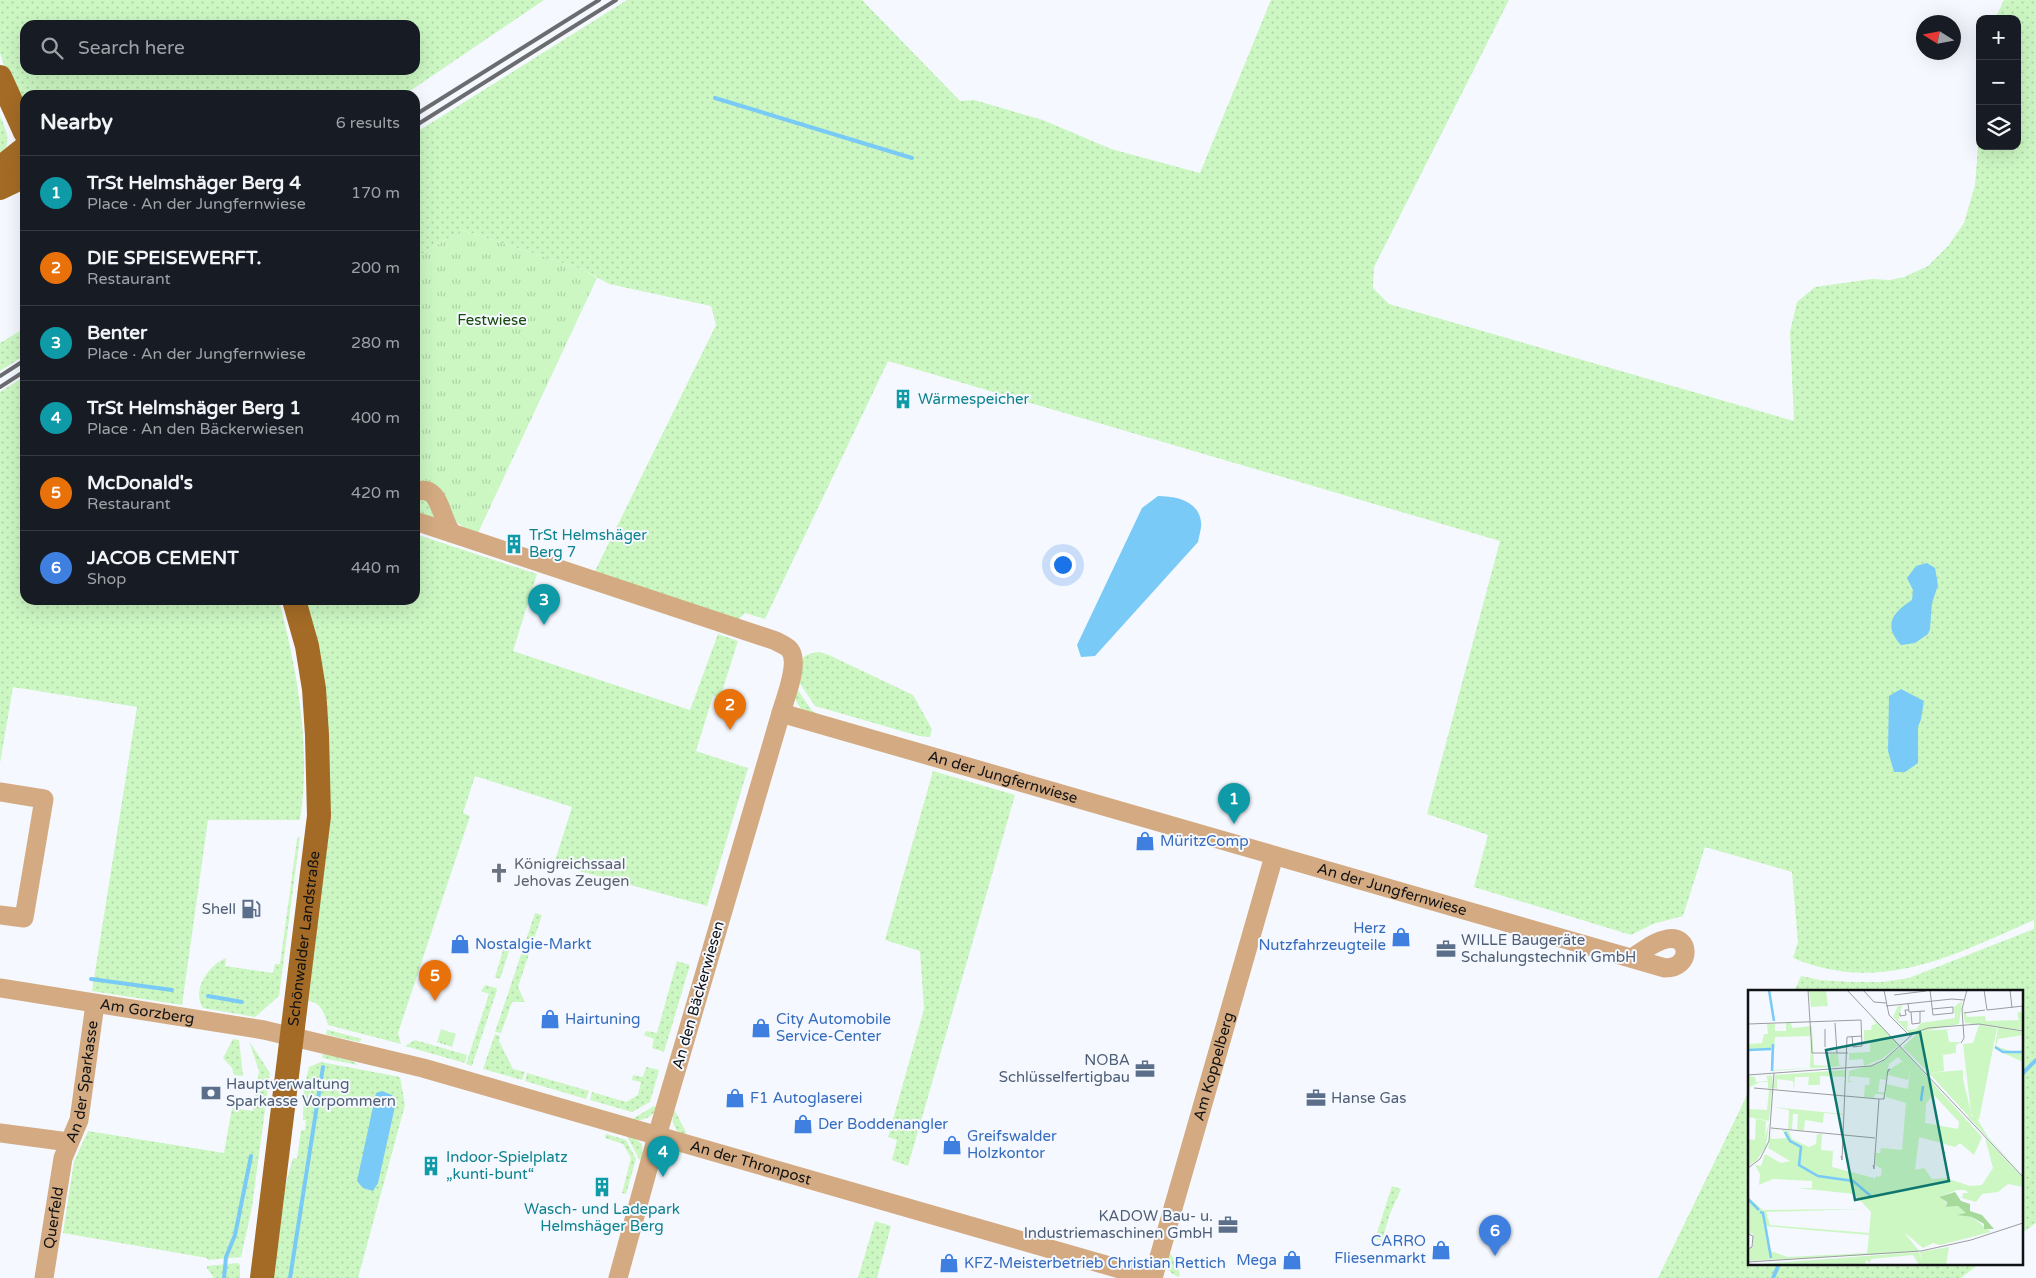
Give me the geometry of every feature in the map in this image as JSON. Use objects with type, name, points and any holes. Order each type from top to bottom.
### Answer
[{"type":"main road","points":[[0,77],[20,121]]},
{"type":"main road","points":[[0,168],[20,152]]},
{"type":"main road","points":[[0,188],[20,178]]},
{"type":"main road","name":"Schönwalder Landstraße","points":[[262,1278],[319,816],[314,689],[307,646],[295,605]]},
{"type":"street","points":[[420,491],[428,490],[434,494],[446,526],[452,533]]},
{"type":"street","points":[[420,523],[784,645],[790,650],[794,659],[794,667],[782,713]]},
{"type":"street","name":"An der Jungfernwiese","points":[[782,713],[1632,958]]},
{"type":"street","name":"An den Bäckerwiesen","points":[[618,1278],[657,1136],[782,713]]},
{"type":"street","points":[[0,792],[44,798],[24,918],[0,914]]},
{"type":"street","name":"Am Koppelberg","points":[[1152,1278],[1274,856]]},
{"type":"street","name":"Am Gorzberg","points":[[0,988],[293,1036]]},
{"type":"street","name":"An der Sparkasse","points":[[66,1150],[79,1120],[96,1004]]},
{"type":"street","name":"An der Thronpost","points":[[293,1036],[423,1068],[1152,1278]]},
{"type":"street","points":[[0,1133],[66,1150]]},
{"type":"street","name":"Querfeld","points":[[44,1278],[66,1150]]},
{"type":"green space","points":[[0,0],[544,0],[411,90],[20,90],[20,107],[0,53]]},
{"type":"green space","points":[[627,0],[862,0],[960,101],[974,100],[1043,120],[1111,149],[1200,173],[1271,0],[1509,0],[1374,267],[1373,288],[1389,304],[1794,421],[1790,332],[1797,302],[1815,287],[1872,279],[1890,280],[1904,277],[1928,266],[1948,246],[1964,223],[1975,185],[1978,150],[2021,150],[2021,15],[1997,15],[2004,0],[2036,0],[2036,1223],[2024,1232],[2024,990],[1795,990],[1801,976],[1820,980],[1851,982],[1882,982],[1909,978],[2034,929],[2034,920],[1975,946],[1916,966],[1887,971],[1857,973],[1825,968],[1793,958],[1798,942],[1792,872],[1705,847],[1683,916],[1653,924],[1631,935],[1474,887],[1488,835],[1427,814],[1500,541],[888,361],[765,619],[745,613],[739,619],[594,573],[716,325],[711,306],[609,284],[584,270],[462,230],[420,255],[420,130]]},
{"type":"green space","points":[[0,116],[6,131],[7,141],[4,151],[0,156]]},
{"type":"green space","name":"Festwiese","points":[[462,230],[584,270],[597,278],[477,535],[453,519],[420,490],[420,255]]},
{"type":"green space","points":[[20,331],[20,358],[0,371],[0,343]]},
{"type":"green space","points":[[20,379],[20,605],[280,605],[281,608],[293,660],[301,713],[304,767],[300,820],[208,820],[182,1005],[92,991],[137,707],[13,687],[0,763],[0,392]]},
{"type":"green space","points":[[427,497],[434,517],[432,518],[420,512],[420,499]]},
{"type":"green space","points":[[420,536],[537,574],[513,651],[690,710],[718,634],[738,641],[720,698],[713,696],[696,751],[748,768],[707,906],[554,864],[572,807],[475,776],[463,813],[470,816],[398,1033],[401,1044],[328,1025],[324,1013],[319,1006],[308,1001],[316,933],[300,605],[420,605]]},
{"type":"green space","points":[[819,652],[913,695],[932,729],[930,737],[919,736],[815,706],[801,685],[796,681],[799,664],[804,657]]},
{"type":"green space","points":[[794,689],[798,690],[812,711],[815,712],[814,716],[805,712],[799,706],[795,699]]},
{"type":"green space","points":[[933,771],[1015,795],[908,1166],[892,1160],[897,1140],[888,1137],[924,1009],[920,951],[885,940]]},
{"type":"green space","points":[[300,836],[279,996],[255,1017],[203,1008],[199,994],[201,986],[208,972],[220,961],[226,958],[225,966],[273,973],[275,964],[280,964],[297,839]]},
{"type":"green space","points":[[535,913],[542,915],[518,987],[525,1002],[512,1002],[501,1033],[495,1032]]},
{"type":"green space","points":[[505,944],[510,948],[500,979],[495,977]]},
{"type":"green space","points":[[677,961],[690,965],[664,1052],[652,1048],[654,1039],[644,1035],[646,1031],[657,1033]]},
{"type":"green space","points":[[485,985],[497,990],[472,1066],[466,1064],[489,994],[481,991]]},
{"type":"green space","points":[[441,1029],[456,1034],[452,1047],[437,1042]]},
{"type":"green space","points":[[327,1030],[362,1039],[359,1042],[328,1035],[326,1034]]},
{"type":"green space","points":[[495,1034],[500,1036],[499,1041],[513,1069],[525,1072],[522,1080],[483,1069]]},
{"type":"green space","points":[[233,1039],[239,1040],[243,1076],[234,1075],[232,1068],[223,1058]]},
{"type":"green space","points":[[415,1040],[467,1055],[465,1063],[405,1046]]},
{"type":"green space","points":[[249,1041],[270,1073],[252,1207],[241,1257],[208,1260],[207,1258],[63,1233],[74,1161],[88,1131],[224,1153],[232,1108],[253,1111],[259,1071]]},
{"type":"green space","points":[[323,1054],[337,1056],[358,1065],[322,1058]]},
{"type":"green space","points":[[321,1062],[400,1077],[405,1105],[358,1278],[269,1278],[282,1198],[293,1158],[297,1159],[301,1130],[305,1130],[306,1120],[303,1120],[304,1088],[309,1067]]},
{"type":"green space","points":[[646,1067],[659,1070],[650,1102],[632,1112],[590,1100],[592,1092],[626,1102],[638,1095],[641,1082],[632,1080],[633,1075],[643,1077]]},
{"type":"green space","points":[[527,1073],[589,1091],[586,1099],[525,1081]]},
{"type":"green space","points":[[1748,1093],[1748,1266],[1976,1266],[1961,1278],[1658,1278]]},
{"type":"green space","points":[[654,1106],[658,1107],[651,1116],[641,1120],[633,1120],[634,1118]]},
{"type":"green space","points":[[673,1111],[675,1111],[686,1132],[685,1136],[678,1132],[674,1126],[672,1119]]},
{"type":"green space","points":[[606,1134],[626,1140],[636,1159],[626,1194],[622,1193],[631,1158],[623,1144],[605,1138]]},
{"type":"green space","points":[[629,1134],[642,1144],[643,1160],[639,1159],[628,1138]]},
{"type":"green space","points":[[670,1148],[682,1149],[681,1154],[660,1165],[655,1164],[661,1151]]},
{"type":"green space","points":[[1392,1186],[1401,1189],[1389,1216],[1382,1241],[1375,1239]]},
{"type":"green space","points":[[875,1221],[891,1226],[877,1278],[858,1278]]},
{"type":"green space","points":[[1166,1253],[1171,1254],[1180,1273],[1179,1277],[1169,1271]]},
{"type":"green space","points":[[238,1263],[240,1265],[240,1278],[214,1278],[207,1268],[207,1266]]},
{"type":"water","points":[[1158,496],[1186,501],[1196,509],[1201,524],[1198,542],[1095,656],[1081,657],[1077,645],[1142,508]]},
{"type":"water","points":[[1927,563],[1935,568],[1938,585],[1932,603],[1930,629],[1928,634],[1915,643],[1901,645],[1892,631],[1892,620],[1899,610],[1912,600],[1913,590],[1907,578],[1916,566]]},
{"type":"water","points":[[1901,689],[1924,701],[1918,727],[1918,763],[1905,772],[1894,772],[1888,751],[1889,696]]},
{"type":"water","points":[[382,1091],[392,1095],[396,1102],[378,1183],[373,1191],[363,1188],[357,1181],[376,1093]]},
{"type":"waterway","points":[[715,98],[912,158]]},
{"type":"waterway","points":[[91,979],[172,990]]},
{"type":"waterway","points":[[208,996],[242,1002]]},
{"type":"waterway","points":[[2024,1072],[2036,1060]]},
{"type":"waterway","points":[[290,1278],[323,1067]]},
{"type":"waterway","points":[[224,1278],[226,1257],[235,1235],[251,1156]]},
{"type":"waterway","points":[[1773,1278],[1778,1266]]},
{"type":"railway","points":[[420,112],[599,0]]},
{"type":"railway","points":[[420,123],[616,0]]},
{"type":"railway","points":[[0,376],[20,363]]},
{"type":"railway","points":[[0,387],[20,374]]},
{"type":"place","name":"Wärmespeicher","points":[[903,399]]},
{"type":"place","name":"TrSt Helmshäger Berg 7","points":[[514,544]]},
{"type":"place","name":"Benter","points":[[544,625]]},
{"type":"place","name":"DIE SPEISEWERFT.","points":[[730,730]]},
{"type":"place","name":"TrSt Helmshäger Berg 4","points":[[1234,824]]},
{"type":"place","name":"MüritzComp","points":[[1145,841]]},
{"type":"place","name":"Königreichssaal Jehovas Zeugen","points":[[499,873]]},
{"type":"place","name":"Shell","points":[[251,909]]},
{"type":"place","name":"Herz Nutzfahrzeugteile","points":[[1401,937]]},
{"type":"place","name":"Nostalgie-Markt","points":[[460,944]]},
{"type":"place","name":"WILLE Baugeräte Schalungstechnik GmbH","points":[[1446,949]]},
{"type":"place","name":"McDonald's","points":[[435,1001]]},
{"type":"place","name":"Hairtuning","points":[[550,1019]]},
{"type":"place","name":"City Automobile Service-Center","points":[[761,1028]]},
{"type":"place","name":"NOBA Schlüsselfertigbau","points":[[1145,1069]]},
{"type":"place","name":"Hauptverwaltung Sparkasse Vorpommern","points":[[211,1093]]},
{"type":"place","name":"F1 Autoglaserei","points":[[735,1098]]},
{"type":"place","name":"Hanse Gas","points":[[1316,1098]]},
{"type":"place","name":"Der Boddenangler","points":[[803,1124]]},
{"type":"place","name":"Greifswalder Holzkontor","points":[[952,1145]]},
{"type":"place","name":"Indoor-Spielplatz „kunti-bunt“","points":[[431,1166]]},
{"type":"place","name":"TrSt Helmshäger Berg 1","points":[[663,1177]]},
{"type":"place","name":"Wasch- und Ladepark Helmshäger Berg","points":[[602,1187]]},
{"type":"place","name":"KADOW Bau- u. Industriemaschinen GmbH","points":[[1228,1225]]},
{"type":"place","name":"CARRO Fliesenmarkt","points":[[1441,1250]]},
{"type":"place","name":"JACOB CEMENT","points":[[1495,1256]]},
{"type":"place","name":"Mega","points":[[1292,1260]]},
{"type":"place","name":"KFZ-Meisterbetrieb Christian Rettich","points":[[949,1263]]}]
